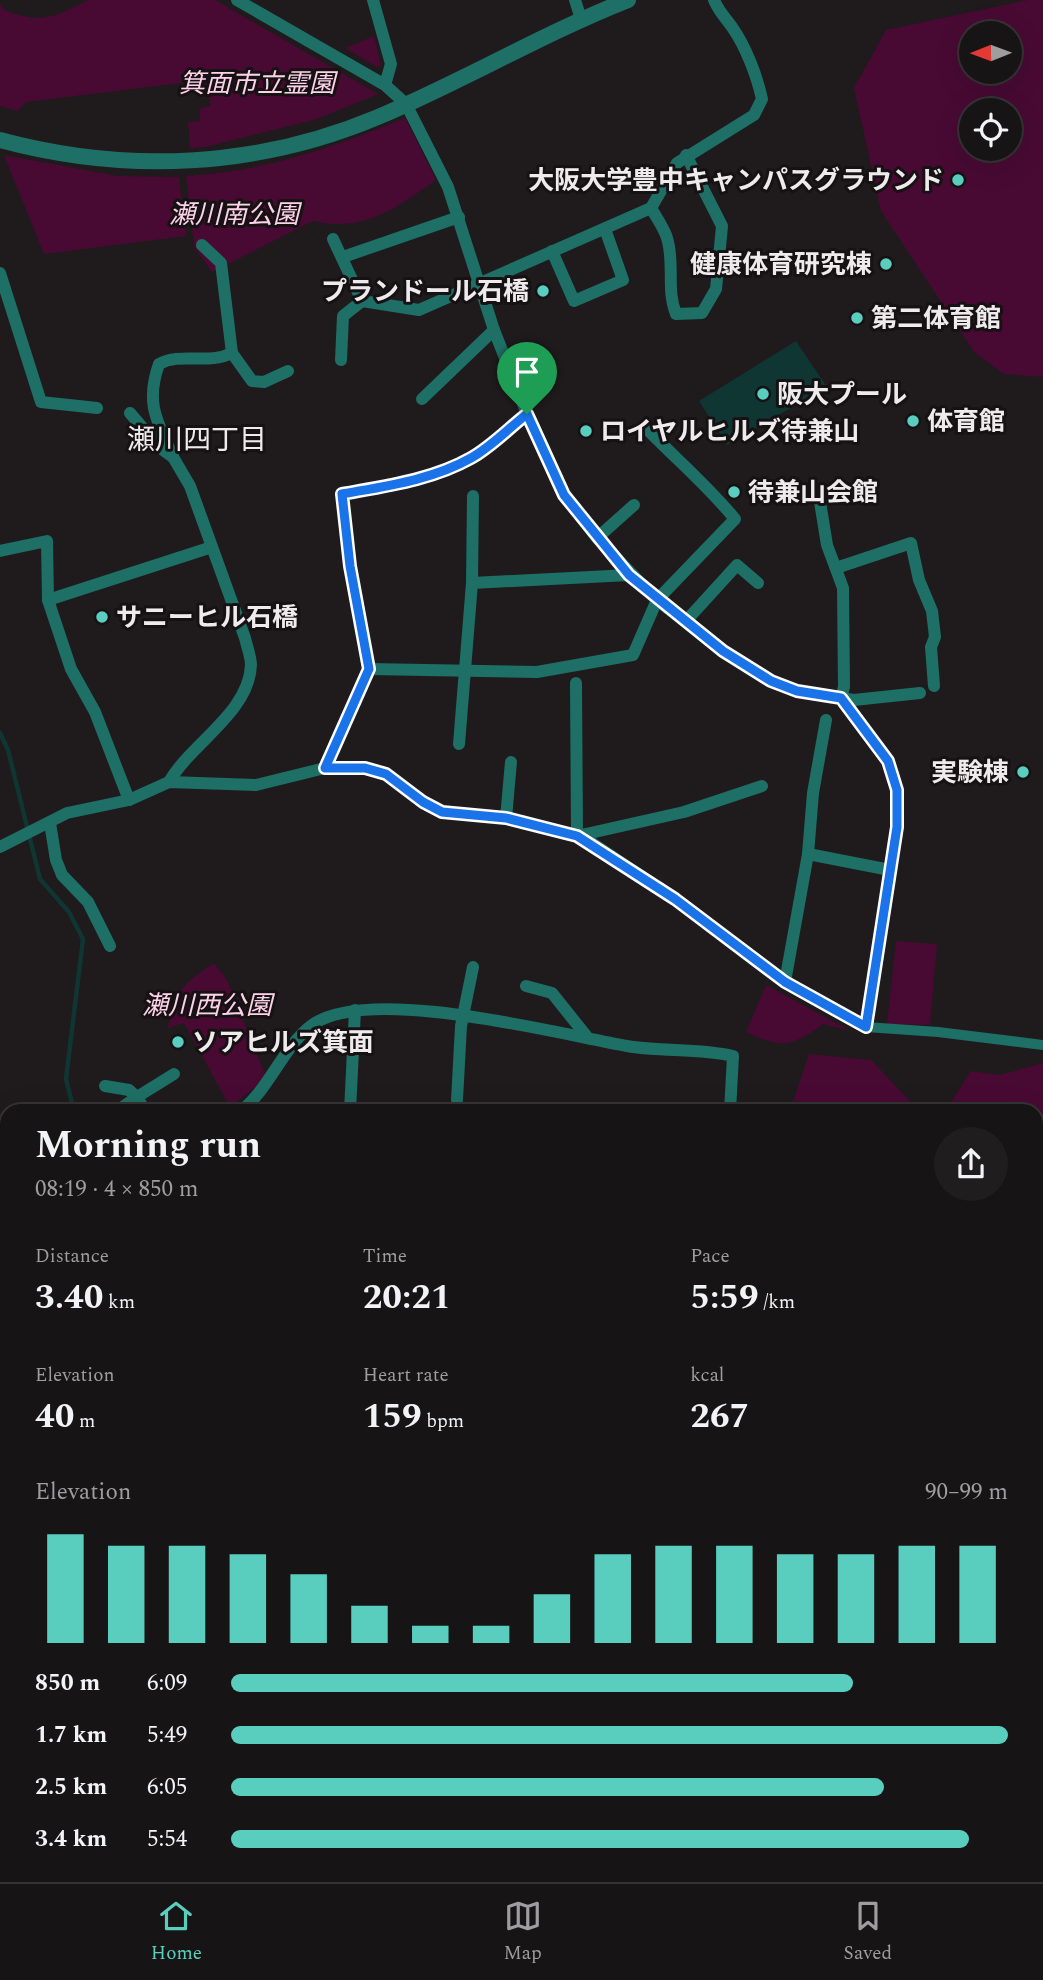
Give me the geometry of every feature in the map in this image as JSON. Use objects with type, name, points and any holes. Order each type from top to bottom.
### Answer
[{"type":"street","points":[[237,0],[385,85],[406,103],[459,217],[494,330],[527,414],[564,495],[629,575],[723,651],[771,681],[797,691],[854,700],[919,693]]},
{"type":"street","points":[[373,0],[391,64],[385,85]]},
{"type":"street","points":[[575,0],[581,19]]},
{"type":"street","points":[[0,140],[37,150],[138,163],[232,159],[310,141],[406,103],[581,19],[628,0]]},
{"type":"street","points":[[341,360],[343,316],[362,301],[419,310],[651,208],[677,163],[754,115],[762,99],[758,82],[732,27],[719,14],[714,0]]},
{"type":"street","points":[[651,208],[667,237],[672,275],[669,296],[676,314],[702,313],[716,289],[722,226],[686,155]]},
{"type":"street","points":[[342,257],[459,217]]},
{"type":"street","points":[[552,251],[573,301],[623,280],[605,229]]},
{"type":"street","points":[[333,239],[362,301]]},
{"type":"street","points":[[202,245],[221,263],[232,353],[252,381],[264,382],[288,372]]},
{"type":"street","points":[[0,273],[2,289],[41,402],[97,408]]},
{"type":"street","points":[[422,399],[494,330]]},
{"type":"street","points":[[169,782],[177,768],[237,703],[247,683],[251,664],[245,638],[190,486],[173,457],[154,414],[150,389],[159,364],[169,359],[218,360],[232,353]]},
{"type":"street","points":[[130,414],[159,447],[173,457]]},
{"type":"street","points":[[325,768],[369,669],[350,566],[342,494],[412,481],[473,457],[527,414]]},
{"type":"street","points":[[369,669],[537,672],[633,655],[657,600],[735,519],[711,489],[698,483],[647,429]]},
{"type":"street","points":[[473,457],[473,471]]},
{"type":"street","points":[[458,744],[472,583],[473,496]]},
{"type":"street","points":[[820,502],[827,545],[843,588],[845,687],[841,698]]},
{"type":"street","points":[[597,538],[634,505]]},
{"type":"street","points":[[0,551],[47,541],[48,600],[71,669],[95,712],[129,800]]},
{"type":"street","points":[[835,568],[911,543],[919,580],[932,611],[935,637],[931,647],[934,686]]},
{"type":"street","points":[[48,600],[212,547]]},
{"type":"street","points":[[686,621],[737,565],[758,583]]},
{"type":"street","points":[[472,583],[629,575]]},
{"type":"street","points":[[576,682],[577,836]]},
{"type":"street","points":[[841,698],[888,761],[897,790],[897,827],[866,1027]]},
{"type":"street","points":[[785,982],[808,854],[813,793],[826,720]]},
{"type":"street","points":[[506,818],[511,762]]},
{"type":"street","points":[[0,847],[67,813],[129,800],[169,782],[256,785],[325,768],[365,768],[386,774],[423,802],[442,812],[506,818],[577,836],[675,899],[785,982],[866,1027],[939,1032],[1043,1045]]},
{"type":"street","points":[[577,836],[684,812],[762,786]]},
{"type":"street","points":[[50,823],[61,875],[88,902],[110,946]]},
{"type":"street","points":[[808,854],[890,870]]},
{"type":"street","points":[[457,1100],[463,1014],[473,967]]},
{"type":"street","points":[[526,986],[552,993],[588,1038]]},
{"type":"street","points":[[350,1104],[355,1010]]},
{"type":"street","points":[[249,1104],[312,1026],[334,1014],[355,1010],[463,1014],[629,1046],[716,1052],[733,1056],[730,1104]]},
{"type":"street","points":[[127,1104],[174,1074]]},
{"type":"street","points":[[105,1086],[129,1090],[141,1104]]},
{"type":"green space","name":"箕面市立霊園","points":[[88,0],[215,0],[378,94],[317,119],[205,147],[190,148],[188,122],[200,121],[200,108],[211,106],[205,80],[26,102],[18,111],[0,106],[0,3],[2,9],[37,18],[64,12]]},
{"type":"green space","name":"大阪大学豊中キャンパスグラウンド","points":[[1028,0],[1043,0],[1043,377],[1004,374],[975,353],[881,211],[854,88],[886,30]]},
{"type":"green space","points":[[374,36],[381,65],[377,67],[345,48]]},
{"type":"green space","name":"瀬川南公園","points":[[405,118],[436,180],[407,200],[364,221],[331,224],[313,221],[212,272],[194,247],[186,176],[244,169],[298,156]]},
{"type":"green space","points":[[4,155],[117,176],[179,177],[186,236],[44,254]]},
{"type":"green space","points":[[896,941],[937,944],[930,1025],[887,1024]]},
{"type":"green space","name":"瀬川西公園","points":[[214,963],[227,980],[265,1074],[259,1084],[234,1104],[228,1104],[184,1023],[168,1028],[178,996],[195,976]]},
{"type":"green space","points":[[766,985],[851,1031],[823,1024],[803,1037],[786,1043],[768,1041],[746,1032]]},
{"type":"green space","points":[[809,1054],[871,1060],[912,1104],[792,1104]]},
{"type":"green space","points":[[1043,1063],[1043,1104],[950,1104],[971,1071],[1000,1075]]},
{"type":"shaded area","name":"阪大プール","points":[[796,341],[827,387],[727,445],[699,401]]},
{"type":"waterway","points":[[0,733],[8,750],[40,879],[69,912],[83,939],[66,1079],[72,1104]]},
{"type":"place","name":"大阪大学豊中キャンパスグラウンド","points":[[958,180]]},
{"type":"place","name":"健康体育研究棟","points":[[886,264]]},
{"type":"place","name":"プランドール石橋","points":[[543,291]]},
{"type":"place","name":"第二体育館","points":[[857,318]]},
{"type":"place","name":"阪大プール","points":[[763,394]]},
{"type":"place","name":"体育館","points":[[913,421]]},
{"type":"place","name":"ロイヤルヒルズ待兼山","points":[[586,431]]},
{"type":"place","name":"待兼山会館","points":[[734,492]]},
{"type":"place","name":"サニーヒル石橋","points":[[102,617]]},
{"type":"place","name":"実験棟","points":[[1023,772]]},
{"type":"place","name":"ソアヒルズ箕面","points":[[178,1042]]},
{"type":"district","name":"瀬川四丁目","points":[[197,439]]},
{"type":"route","points":[[527,414],[564,495],[629,575],[723,651],[771,681],[797,691],[841,698],[888,761],[897,790],[897,827],[880,922],[866,1027],[785,982],[675,899],[592,843],[577,836],[506,818],[442,812],[423,802],[403,784],[386,774],[365,768],[325,768],[369,669],[350,566],[342,494],[412,481],[444,471],[473,457],[527,414]]}]
